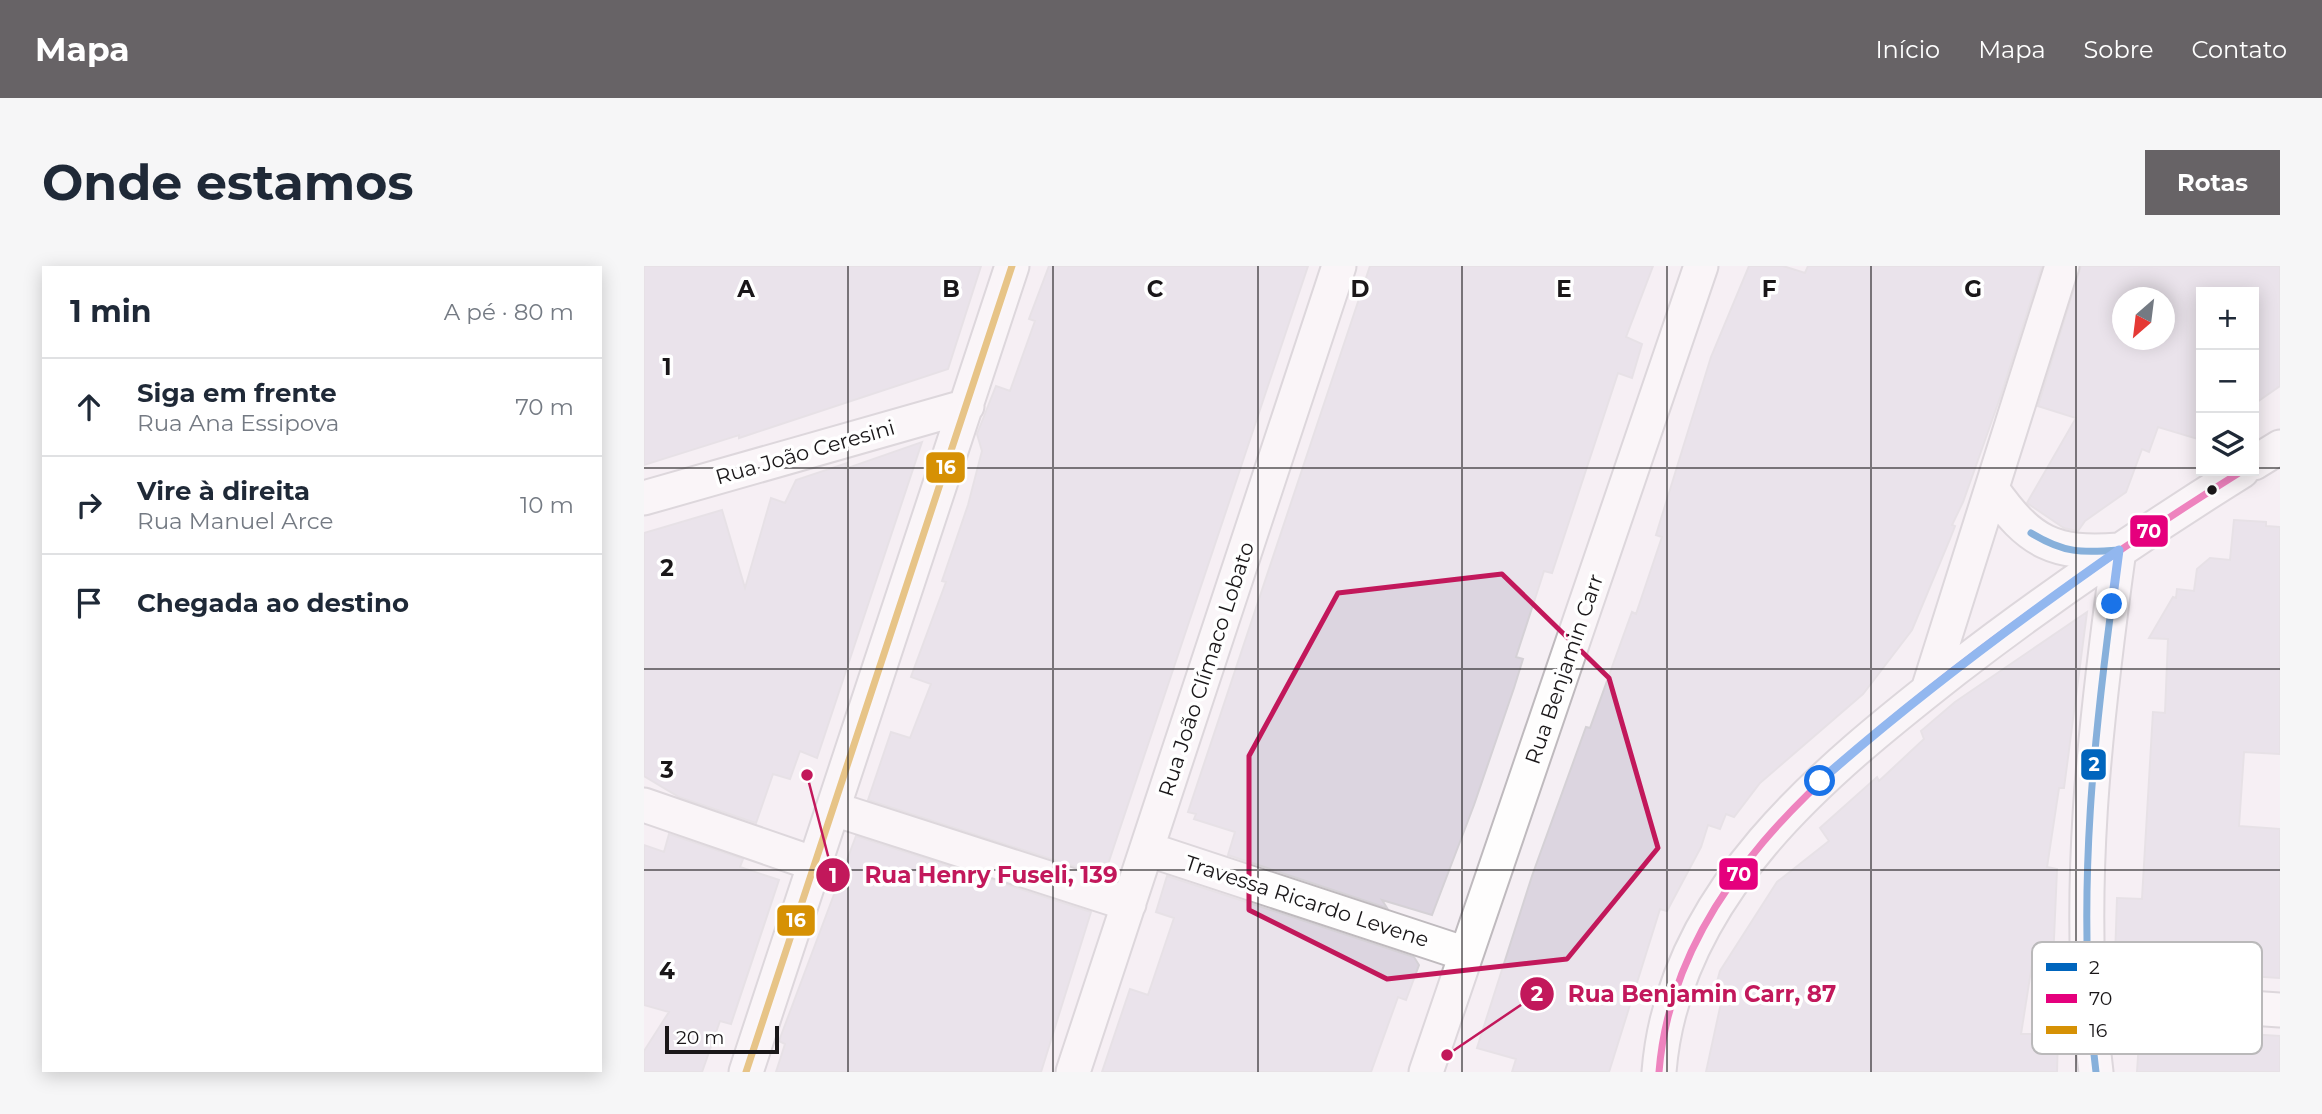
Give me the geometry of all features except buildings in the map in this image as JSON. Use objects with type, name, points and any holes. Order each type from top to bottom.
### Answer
[{"type":"street","points":[[746,1072],[1012,266]]},
{"type":"street","name":"Rua João Clímaco Lobato","points":[[1073,1072],[1339,266]]},
{"type":"street","name":"Rua Benjamin Carr","points":[[1426,1072],[1701,266]]},
{"type":"street","points":[[1928,690],[2062,266]]},
{"type":"street","name":"Rua João Ceresini","points":[[644,498],[967,406]]},
{"type":"street","points":[[2259,460],[2280,447]]},
{"type":"street","points":[[1659,1072],[1661,1047],[1681,980],[1702,929],[1727,888],[1770,833],[1820,781],[1928,690],[2020,620],[2119,550],[2234,476]]},
{"type":"street","points":[[1992,489],[2027,530],[2055,548],[2080,553],[2119,550]]},
{"type":"street","points":[[2089,942],[2088,834],[2119,550]]},
{"type":"street","points":[[644,805],[815,864]]},
{"type":"street","points":[[834,809],[1129,904]]},
{"type":"street","name":"Travessa Ricardo Levene","points":[[1147,849],[1466,954]]},
{"type":"street","points":[[2262,1009],[2280,1010]]},
{"type":"street","points":[[2094,1054],[2096,1072]]},
{"type":"highlighted area","points":[[1502,574],[1609,678],[1658,848],[1567,959],[1387,979],[1249,910],[1249,756],[1338,593]]},
{"type":"transit line","name":"16","points":[[746,1072],[1012,266]]},
{"type":"transit line","name":"70","points":[[1659,1072],[1670,1008],[1693,948],[1724,893],[1763,842],[1807,795],[1905,709],[1989,643],[2096,567],[2234,476]]},
{"type":"transit line","name":"2","points":[[2031,533],[2053,545],[2073,550],[2119,550],[2095,746],[2087,876],[2087,942]]},
{"type":"transit line","name":"2","points":[[2094,1054],[2096,1072]]},
{"type":"place","name":"Rua Henry Fuseli, 139","points":[[807,775]]},
{"type":"place","name":"Rua Benjamin Carr, 87","points":[[1447,1055]]},
{"type":"route","points":[[1820,781],[1885,724],[2020,620],[2119,550],[2112,604]]}]
